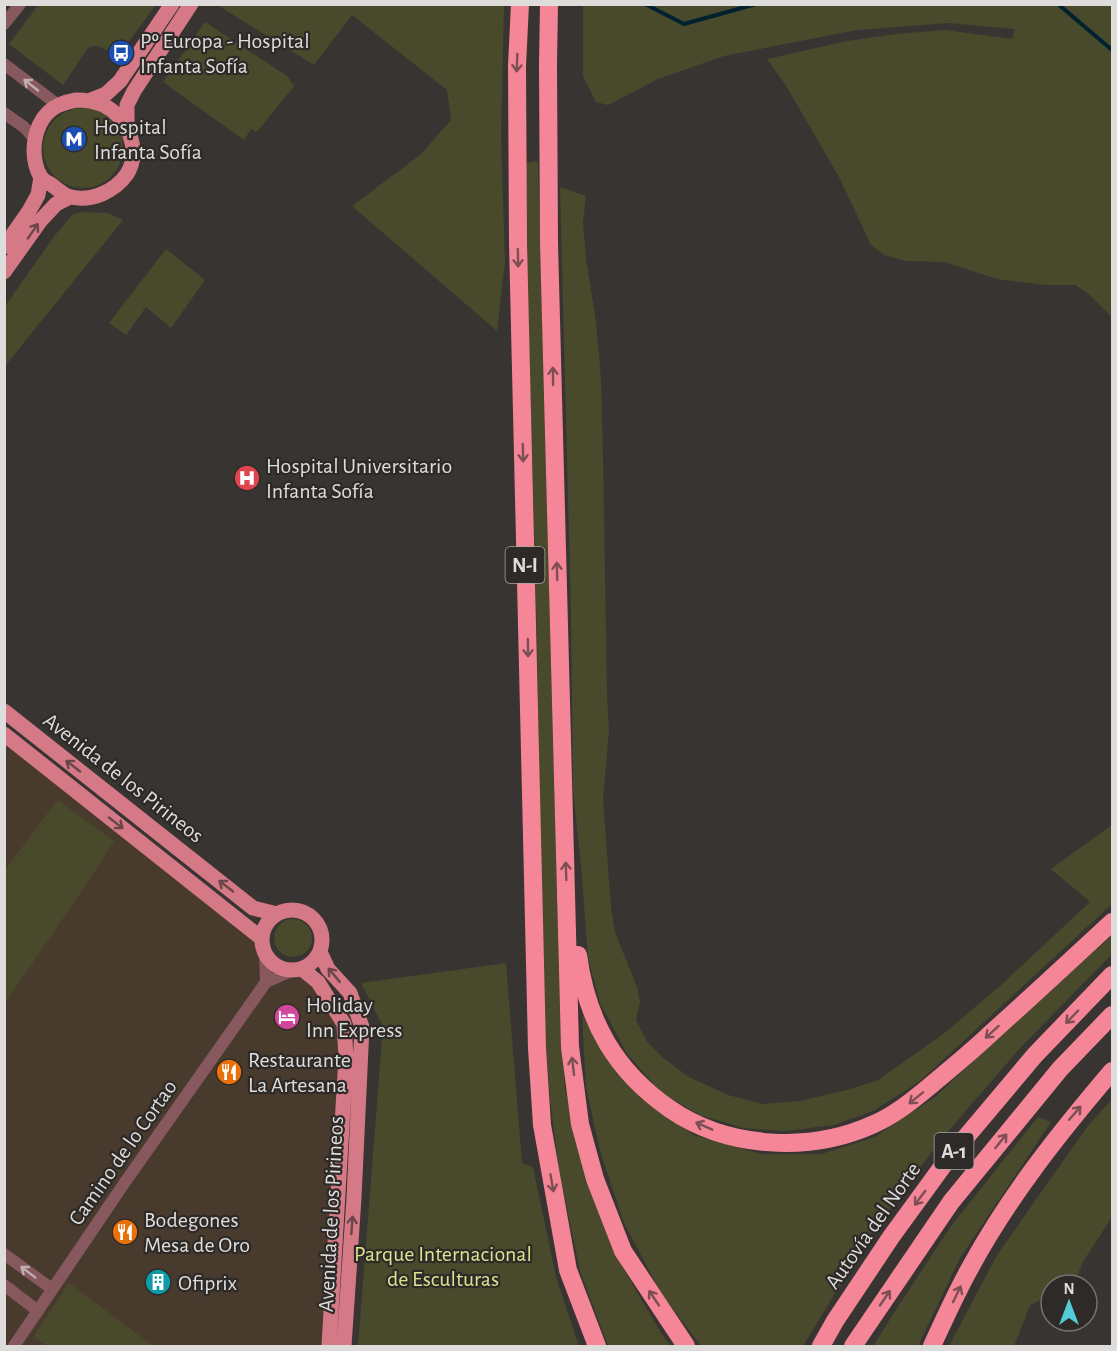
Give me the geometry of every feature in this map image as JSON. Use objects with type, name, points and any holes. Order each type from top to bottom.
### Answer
[{"type":"highway","name":"N-I","points":[[520,4],[517,66],[518,243],[537,1048],[542,1125],[568,1270],[597,1347]]},
{"type":"highway","name":"N-I","points":[[549,4],[549,243],[570,1047],[580,1124],[595,1179],[623,1251],[686,1347]]},
{"type":"highway","points":[[567,908],[575,934],[581,976],[590,1009],[616,1058],[636,1082],[679,1115],[711,1130],[760,1141],[803,1142],[845,1136],[876,1124],[906,1106],[961,1061],[1113,922]]},
{"type":"highway","name":"Autovía del Norte","points":[[821,1347],[835,1321],[950,1156],[1035,1055],[1113,975]]},
{"type":"highway","name":"A-1","points":[[853,1347],[951,1202],[1059,1069],[1113,1015]]},
{"type":"highway","points":[[932,1347],[970,1267],[1014,1195],[1068,1122],[1113,1071]]},
{"type":"main road","points":[[91,100],[106,94],[120,81],[172,4]]},
{"type":"main road","points":[[127,127],[127,105],[134,91],[191,4]]},
{"type":"main road","points":[[4,247],[38,195],[41,177],[34,159],[34,138],[41,121],[49,112],[58,105],[76,100],[91,100],[105,105],[127,127],[133,151],[132,165],[120,183],[107,192],[87,198],[70,197],[41,177]]},
{"type":"main road","points":[[4,272],[41,220],[56,204],[70,197]]},
{"type":"main road","name":"Avenida de los Pirineos","points":[[4,711],[253,908],[277,914]]},
{"type":"main road","name":"Avenida de los Pirineos","points":[[4,734],[261,938]]},
{"type":"main road","points":[[294,910],[307,913],[312,917],[321,932],[322,942],[315,961],[296,970],[278,968],[271,963],[265,955],[261,938],[268,922],[277,914],[294,910]]},
{"type":"main road","name":"Avenida de los Pirineos","points":[[320,952],[328,969],[350,993],[362,1027],[344,1347]]},
{"type":"main road","name":"Avenida de los Pirineos","points":[[296,970],[318,982],[344,1024],[346,1057],[329,1347]]},
{"type":"street","points":[[4,24],[20,4]]},
{"type":"street","points":[[4,64],[58,105]]},
{"type":"street","points":[[4,113],[24,127],[34,138]]},
{"type":"street","points":[[265,955],[267,982],[296,970]]},
{"type":"street","name":"Camino de lo Cortao","points":[[14,1347],[123,1185],[267,982]]},
{"type":"street","points":[[4,1254],[52,1290]]},
{"type":"street","points":[[4,1285],[38,1311]]},
{"type":"shaded area","points":[[4,734],[261,938],[265,955],[278,967],[318,982],[344,1024],[329,1346],[5,1346]]},
{"type":"green space","points":[[39,4],[156,5],[118,56],[96,46],[88,48],[63,85],[9,44]]},
{"type":"green space","points":[[220,5],[504,5],[501,135],[505,262],[497,331],[352,206],[420,155],[451,120],[447,90],[352,15],[314,65]]},
{"type":"green space","points":[[583,5],[1112,5],[1112,317],[1090,295],[1075,285],[1045,285],[997,279],[945,262],[906,261],[884,255],[871,245],[839,177],[785,84],[767,59],[847,41],[945,30],[1012,39],[1015,29],[949,23],[857,30],[724,56],[658,79],[608,105],[596,102],[583,76]]},
{"type":"green space","points":[[205,22],[287,76],[294,86],[257,132],[251,129],[244,140],[163,82]]},
{"type":"green space","points":[[83,108],[98,111],[111,120],[120,133],[123,148],[120,163],[111,176],[98,185],[83,188],[68,185],[55,176],[46,163],[43,148],[46,133],[55,120],[68,111]]},
{"type":"green space","points":[[538,161],[560,1012],[565,1088],[586,1180],[615,1254],[671,1346],[608,1346],[580,1271],[559,1171],[550,1099],[544,1017],[536,598],[524,163]]},
{"type":"green space","points":[[560,187],[586,196],[583,223],[601,379],[609,730],[603,799],[611,908],[615,932],[637,987],[640,1002],[636,1020],[647,1042],[663,1058],[689,1077],[728,1095],[763,1104],[800,1101],[878,1080],[942,1035],[1000,986],[1090,902],[1051,869],[1112,825],[1112,904],[919,1082],[873,1111],[834,1125],[785,1131],[743,1128],[700,1115],[660,1092],[626,1052],[600,1003],[588,958],[573,791],[571,612]]},
{"type":"green space","points":[[108,213],[123,220],[5,366],[5,306],[56,234],[73,214]]},
{"type":"green space","points":[[166,249],[205,280],[171,328],[146,307],[126,335],[109,323]]},
{"type":"green space","points":[[59,801],[114,841],[5,1003],[5,870]]},
{"type":"green space","points":[[293,919],[306,925],[312,938],[306,951],[293,957],[280,951],[274,938],[280,925]]},
{"type":"green space","points":[[1112,936],[1112,954],[1021,1047],[943,1137],[873,1231],[803,1346],[701,1346],[661,1293],[624,1223],[600,1151],[586,1087],[582,1014],[602,1047],[641,1098],[693,1135],[761,1154],[821,1154],[875,1137],[935,1097],[1037,1001]]},
{"type":"green space","name":"Parque Internacional de Esculturas","points":[[506,963],[522,1163],[533,1167],[556,1277],[579,1346],[358,1346],[383,1026],[361,983]]},
{"type":"green space","points":[[1112,1099],[1112,1217],[1084,1260],[1078,1273],[1039,1273],[1039,1301],[1030,1305],[1014,1346],[949,1346],[997,1255],[1087,1127]]},
{"type":"green space","points":[[1038,1117],[1051,1122],[960,1258],[918,1346],[873,1346],[951,1226]]},
{"type":"green space","points":[[69,1283],[153,1346],[47,1346],[33,1337]]},
{"type":"waterway","points":[[645,4],[684,24],[756,4]]},
{"type":"waterway","points":[[1058,4],[1112,50]]},
{"type":"place","name":"Pº Europa - Hospital Infanta Sofía","points":[[121,53]]},
{"type":"place","name":"Hospital Infanta Sofía","points":[[74,139]]},
{"type":"place","name":"Hospital Universitario Infanta Sofía","points":[[247,478]]},
{"type":"place","name":"Holiday Inn Express","points":[[287,1017]]},
{"type":"place","name":"Restaurante La Artesana","points":[[229,1072]]},
{"type":"place","name":"Bodegones Mesa de Oro","points":[[125,1232]]},
{"type":"place","name":"Ofiprix","points":[[158,1282]]}]
